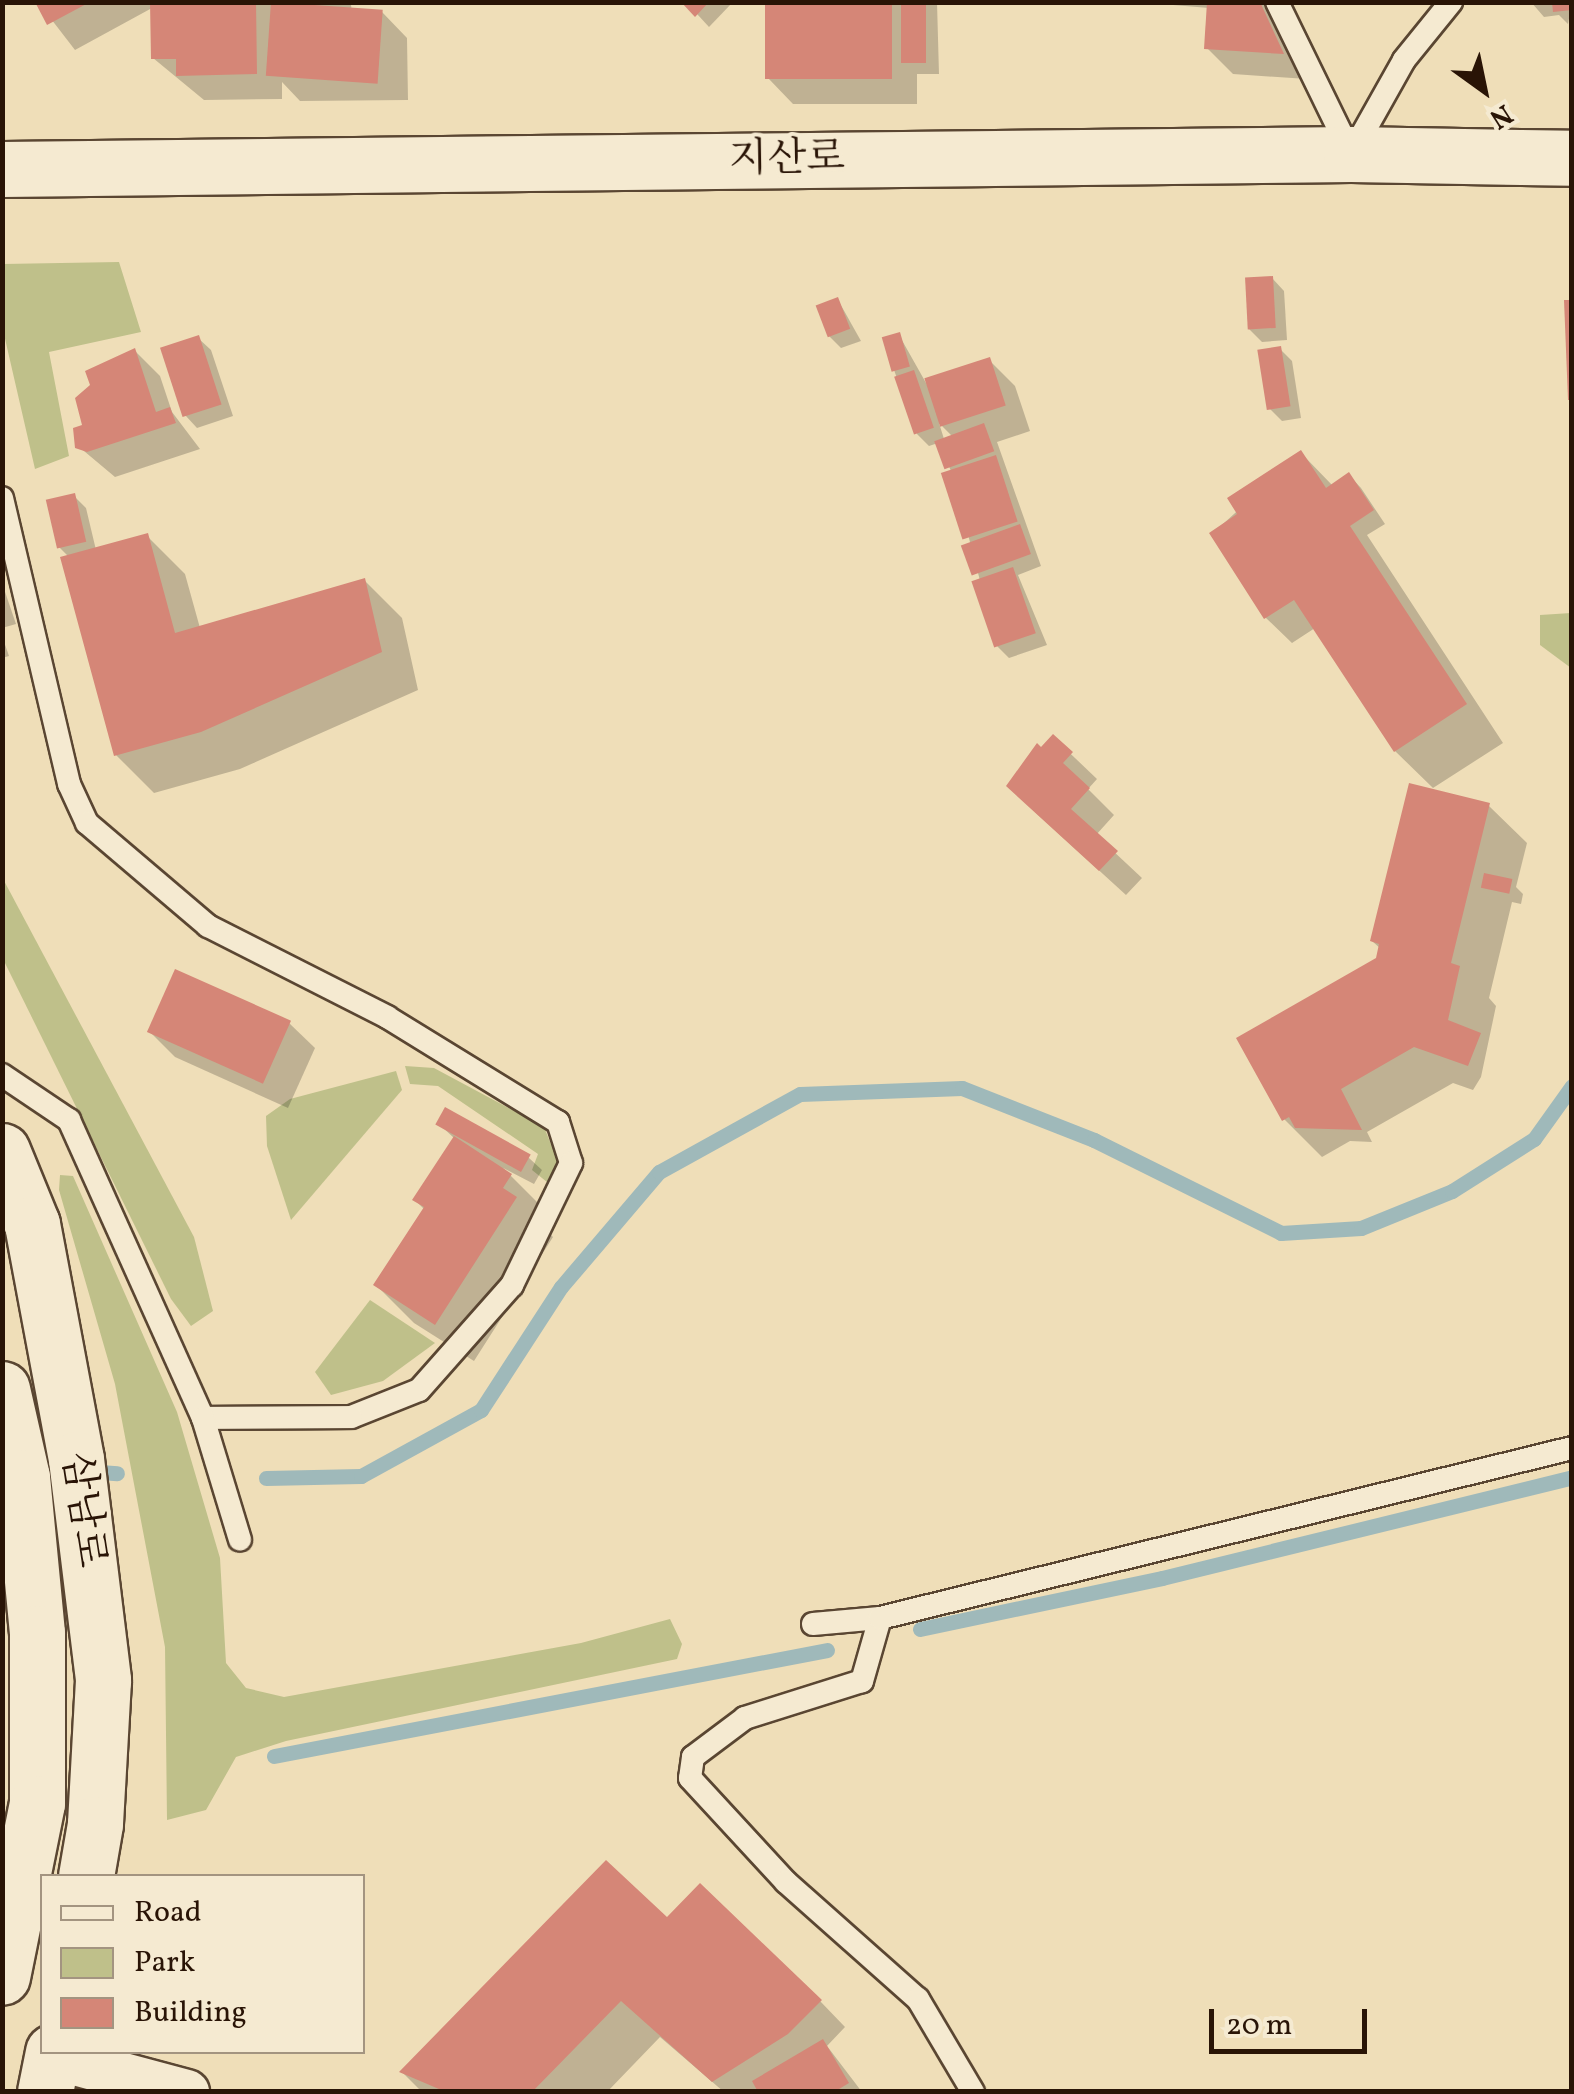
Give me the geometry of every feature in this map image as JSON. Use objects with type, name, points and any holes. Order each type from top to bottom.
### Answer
[{"type":"main road","name":"지산로","points":[[2,169],[1351,154],[1572,158]]},
{"type":"main road","points":[[2,198],[95,168]]},
{"type":"main road","name":"삼남로","points":[[2,1151],[32,1224],[79,1481],[103,1680],[96,1824],[86,1874]]},
{"type":"main road","name":"삼남로","points":[[2,1976],[37,1803],[37,1633],[12,1431]]},
{"type":"street","points":[[50,2066],[186,2092]]},
{"type":"lane","points":[[1277,2],[1351,154]]},
{"type":"lane","points":[[1351,154],[1404,60],[1450,2]]},
{"type":"lane","points":[[2,498],[69,784],[87,823],[208,926],[387,1016],[558,1122],[572,1162],[512,1285],[418,1390],[351,1417],[203,1418]]},
{"type":"lane","points":[[2,1076],[69,1120],[203,1418],[240,1540]]},
{"type":"lane","points":[[813,1624],[880,1618],[1572,1448]]},
{"type":"lane","points":[[880,1618],[862,1680],[746,1718],[693,1756],[690,1778],[786,1882],[918,1999],[973,2092]]},
{"type":"green space","points":[[119,262],[141,332],[49,352],[69,456],[35,469],[3,330],[3,264]]},
{"type":"green space","points":[[1572,613],[1571,668],[1540,645],[1540,615]]},
{"type":"green space","points":[[2,877],[194,1237],[213,1311],[191,1326],[171,1299],[3,959]]},
{"type":"green space","points":[[405,1066],[434,1068],[544,1127],[559,1164],[547,1182],[532,1170],[538,1154],[438,1086],[410,1084]]},
{"type":"green space","points":[[396,1071],[402,1090],[291,1220],[267,1146],[266,1116],[290,1099]]},
{"type":"green space","points":[[60,1175],[73,1176],[177,1412],[220,1558],[226,1663],[246,1688],[284,1697],[581,1643],[670,1619],[682,1644],[677,1659],[286,1741],[236,1757],[206,1810],[167,1820],[165,1647],[115,1384],[59,1190]]},
{"type":"green space","points":[[370,1300],[435,1343],[383,1381],[331,1395],[315,1372]]},
{"type":"building","points":[[35,2],[90,2],[47,25]]},
{"type":"building","points":[[150,2],[256,2],[257,74],[176,76],[176,59],[151,59]]},
{"type":"building","points":[[271,2],[383,10],[378,84],[266,76]]},
{"type":"building","points":[[681,2],[709,2],[695,17]]},
{"type":"building","points":[[765,2],[892,2],[892,79],[765,79]]},
{"type":"building","points":[[901,2],[926,2],[926,63],[901,63]]},
{"type":"building","points":[[1207,2],[1260,2],[1284,54],[1204,49]]},
{"type":"building","points":[[1552,2],[1572,2],[1572,10],[1553,12]]},
{"type":"building","points":[[1273,276],[1276,328],[1248,329],[1245,277]]},
{"type":"building","points":[[838,297],[850,329],[828,337],[816,306]]},
{"type":"building","points":[[1564,300],[1572,300],[1572,400],[1568,400]]},
{"type":"building","points":[[900,332],[910,367],[892,372],[882,337]]},
{"type":"building","points":[[199,335],[222,404],[183,417],[160,348]]},
{"type":"building","points":[[1281,346],[1291,406],[1267,410],[1257,350]]},
{"type":"building","points":[[135,348],[156,412],[170,407],[176,423],[87,452],[75,448],[73,428],[82,425],[75,398],[90,385],[85,371]]},
{"type":"building","points":[[990,357],[1006,406],[940,427],[924,378]]},
{"type":"building","points":[[914,370],[934,428],[914,435],[894,377]]},
{"type":"building","points":[[984,423],[994,451],[944,469],[934,441]]},
{"type":"building","points":[[1301,450],[1326,488],[1349,472],[1374,510],[1350,526],[1467,704],[1394,752],[1294,600],[1264,619],[1209,533],[1237,514],[1227,498]]},
{"type":"building","points":[[996,455],[1018,522],[962,539],[941,473]]},
{"type":"building","points":[[75,493],[86,542],[57,548],[46,500]]},
{"type":"building","points":[[1020,524],[1031,554],[972,576],[961,546]]},
{"type":"building","points":[[148,533],[175,633],[365,578],[382,652],[201,732],[114,756],[60,557]]},
{"type":"building","points":[[1013,567],[1036,633],[994,648],[971,581]]},
{"type":"building","points":[[1053,734],[1073,752],[1063,763],[1090,788],[1071,809],[1118,851],[1099,871],[1006,786],[1037,743],[1041,747]]},
{"type":"building","points":[[1409,783],[1490,803],[1451,963],[1460,966],[1448,1020],[1481,1033],[1468,1066],[1414,1047],[1341,1089],[1362,1130],[1295,1128],[1289,1117],[1282,1121],[1236,1038],[1376,958],[1379,944],[1370,941]]},
{"type":"building","points":[[1484,873],[1512,879],[1509,894],[1481,888]]},
{"type":"building","points":[[175,969],[291,1021],[263,1084],[147,1032]]},
{"type":"building","points":[[445,1107],[531,1155],[521,1172],[435,1124]]},
{"type":"building","points":[[454,1136],[512,1174],[503,1188],[517,1197],[435,1325],[373,1285],[424,1207],[412,1200]]},
{"type":"building","points":[[606,1860],[667,1917],[700,1883],[822,2000],[788,2034],[712,2082],[621,2001],[532,2092],[446,2092],[399,2072]]},
{"type":"building","points":[[823,2039],[849,2083],[834,2092],[758,2092],[752,2081]]},
{"type":"waterway","points":[[266,1478],[361,1476],[481,1410],[561,1287],[659,1172],[800,1094],[962,1088],[1094,1140],[1281,1233],[1361,1228],[1452,1191],[1534,1139],[1572,1086]]},
{"type":"waterway","points":[[86,1471],[117,1473]]},
{"type":"waterway","points":[[920,1629],[1162,1578],[1572,1477]]},
{"type":"waterway","points":[[274,1756],[827,1650]]}]
